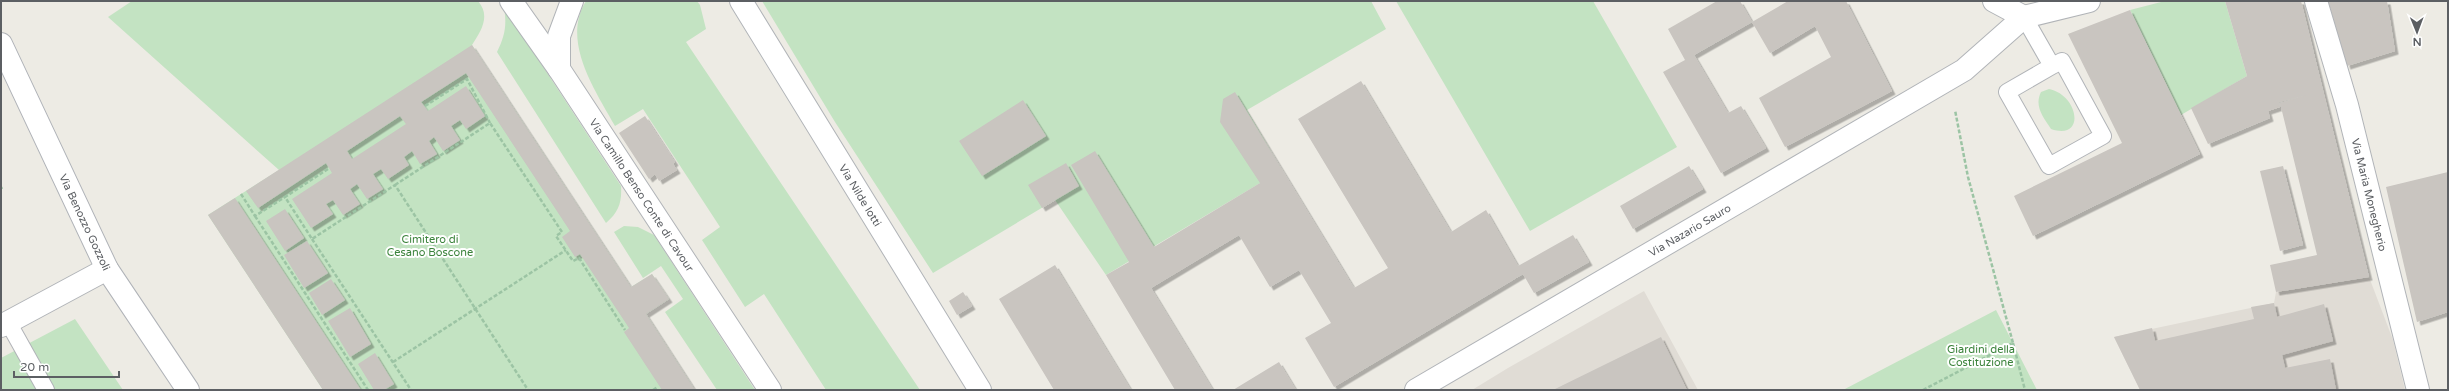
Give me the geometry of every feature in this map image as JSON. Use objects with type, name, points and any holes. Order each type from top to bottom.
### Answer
[{"type":"street","name":"Via Camillo Benso Conte di Cavour","points":[[511,1],[559,69],[770,390]]},
{"type":"street","points":[[559,69],[559,36],[572,1]]},
{"type":"street","name":"Via Nilde Iotti","points":[[742,1],[980,390]]},
{"type":"street","points":[[1994,1],[2024,17],[2089,1]]},
{"type":"street","name":"Via Maria Monegherio","points":[[2316,1],[2347,105],[2418,390]]},
{"type":"street","name":"Via Nazario Sauro","points":[[1416,390],[1956,74],[2024,17]]},
{"type":"street","name":"Via Benozzo Gozzoli","points":[[1,44],[107,269],[188,390]]},
{"type":"street","points":[[5,324],[107,269]]},
{"type":"lane","points":[[2024,17],[2052,66]]},
{"type":"lane","points":[[2062,61],[2104,136],[2049,166],[2006,92],[2052,66],[2062,61]]},
{"type":"lane","points":[[5,324],[46,390]]},
{"type":"path","points":[[1956,74],[1968,177],[2025,390]]},
{"type":"path","points":[[425,106],[467,80],[490,123],[562,232],[556,236],[573,261],[579,258],[625,330]]},
{"type":"path","points":[[312,239],[490,123]]},
{"type":"path","points":[[255,216],[328,169]]},
{"type":"path","points":[[394,185],[528,390]]},
{"type":"path","points":[[241,194],[368,390]]},
{"type":"path","points":[[285,197],[411,390]]},
{"type":"path","points":[[393,362],[566,250]]},
{"type":"path","points":[[1923,390],[2013,343]]},
{"type":"path","points":[[653,390],[658,387]]},
{"type":"shaded area","points":[[2369,277],[2393,340],[2405,390],[2140,390],[2114,337],[2274,303],[2276,292]]},
{"type":"shaded area","points":[[1644,291],[1698,390],[1472,390],[1508,368]]},
{"type":"green space","name":"Cimitero di Cesano Boscone","points":[[132,1],[478,1],[484,12],[484,18],[479,34],[472,45],[631,287],[652,274],[669,299],[646,314],[695,390],[323,390],[208,215],[279,170],[108,17]]},
{"type":"green space","points":[[586,1],[697,1],[700,5],[706,29],[686,42],[920,390],[826,390],[764,294],[745,307],[702,240],[720,227],[643,109],[615,126],[590,81],[579,49],[577,32],[579,16]]},
{"type":"green space","points":[[762,1],[1371,1],[1386,29],[1247,110],[1282,170],[1106,275],[1055,200],[933,273],[835,122]]},
{"type":"green space","points":[[1396,1],[1593,1],[1677,147],[1530,231]]},
{"type":"green space","points":[[2165,1],[2225,1],[2247,76],[2181,115],[2130,10]]},
{"type":"green space","points":[[504,7],[621,186],[621,197],[617,211],[606,223],[497,52],[505,30]]},
{"type":"green space","points":[[2049,89],[2059,93],[2067,99],[2072,107],[2074,123],[2070,129],[2062,131],[2051,129],[2042,116],[2038,102],[2039,97],[2041,92]]},
{"type":"green space","points":[[624,226],[638,227],[654,235],[755,390],[717,390],[665,312],[683,299],[661,266],[643,278],[614,232]]},
{"type":"green space","name":"Giardini della Costituzione","points":[[1996,310],[2037,390],[1843,390]]},
{"type":"green space","points":[[75,319],[123,390],[1,390],[1,358]]},
{"type":"building","points":[[1717,1],[1740,1],[1752,22],[1694,55],[1728,113],[1741,106],[1766,148],[1721,173],[1663,72],[1685,60],[1668,29]]},
{"type":"building","points":[[1788,1],[1846,1],[1892,91],[1785,147],[1759,98],[1831,57],[1815,26],[1770,53],[1752,22]]},
{"type":"building","points":[[2225,1],[2301,1],[2369,277],[2276,292],[2270,265],[2317,255],[2280,103],[2307,95],[2279,102],[2280,107],[2268,111],[2270,118],[2208,144],[2191,108],[2247,76]]},
{"type":"building","points":[[2328,1],[2387,1],[2395,51],[2347,66]]},
{"type":"building","points":[[2130,10],[2200,154],[2033,236],[2014,196],[2122,143],[2068,34]]},
{"type":"building","points":[[472,45],[631,287],[652,274],[669,299],[646,314],[695,390],[662,390],[624,332],[629,328],[580,254],[575,257],[562,237],[570,231],[466,73],[421,102],[428,111],[466,86],[485,116],[466,129],[460,120],[451,126],[460,140],[443,151],[434,137],[429,141],[437,154],[420,164],[412,151],[404,157],[409,165],[388,179],[381,169],[373,174],[383,189],[367,199],[357,184],[350,189],[360,204],[343,215],[333,200],[326,204],[333,214],[311,228],[292,199],[332,173],[326,163],[258,208],[246,191]],"holes":[[[400,116],[406,124],[352,159],[347,151]]]},
{"type":"building","points":[[1361,81],[1451,232],[1486,210],[1518,266],[1573,235],[1589,262],[1534,293],[1523,274],[1334,387],[1305,338],[1331,323],[1299,270],[1270,287],[1239,235],[1151,288],[1213,390],[1175,390],[1106,275],[1129,262],[1071,165],[1095,151],[1154,247],[1260,183],[1220,122],[1223,99],[1235,92],[1354,288],[1388,268],[1298,119]]},
{"type":"building","points":[[1023,100],[1046,136],[982,176],[959,141]]},
{"type":"building","points":[[645,116],[675,162],[673,164],[677,170],[659,181],[655,174],[649,179],[619,133]]},
{"type":"building","points":[[1066,163],[1079,186],[1042,208],[1028,185]]},
{"type":"building","points":[[1689,166],[1703,189],[1633,229],[1620,206]]},
{"type":"building","points":[[2283,166],[2303,245],[2280,251],[2260,171]]},
{"type":"building","points":[[2448,172],[2448,312],[2417,322],[2386,187]]},
{"type":"building","points":[[235,198],[361,390],[323,390],[208,215]]},
{"type":"building","points":[[285,209],[304,238],[285,251],[266,221]]},
{"type":"building","points":[[307,241],[328,273],[304,288],[284,255]]},
{"type":"building","points":[[1055,265],[1131,390],[1054,390],[999,299]]},
{"type":"building","points":[[331,279],[345,300],[322,315],[309,293]]},
{"type":"building","points":[[963,292],[972,306],[957,315],[949,301]]},
{"type":"building","points":[[2274,303],[2277,317],[2324,304],[2333,341],[2282,355],[2285,368],[2330,359],[2336,390],[2140,390],[2114,337],[2152,328],[2155,341],[2254,319],[2251,307]]},
{"type":"building","points":[[350,308],[371,344],[350,357],[328,321]]},
{"type":"building","points":[[1661,337],[1687,390],[1553,390]]},
{"type":"building","points":[[375,353],[394,384],[384,390],[374,390],[358,364]]},
{"type":"building","points":[[1279,362],[1296,390],[1233,390]]}]
